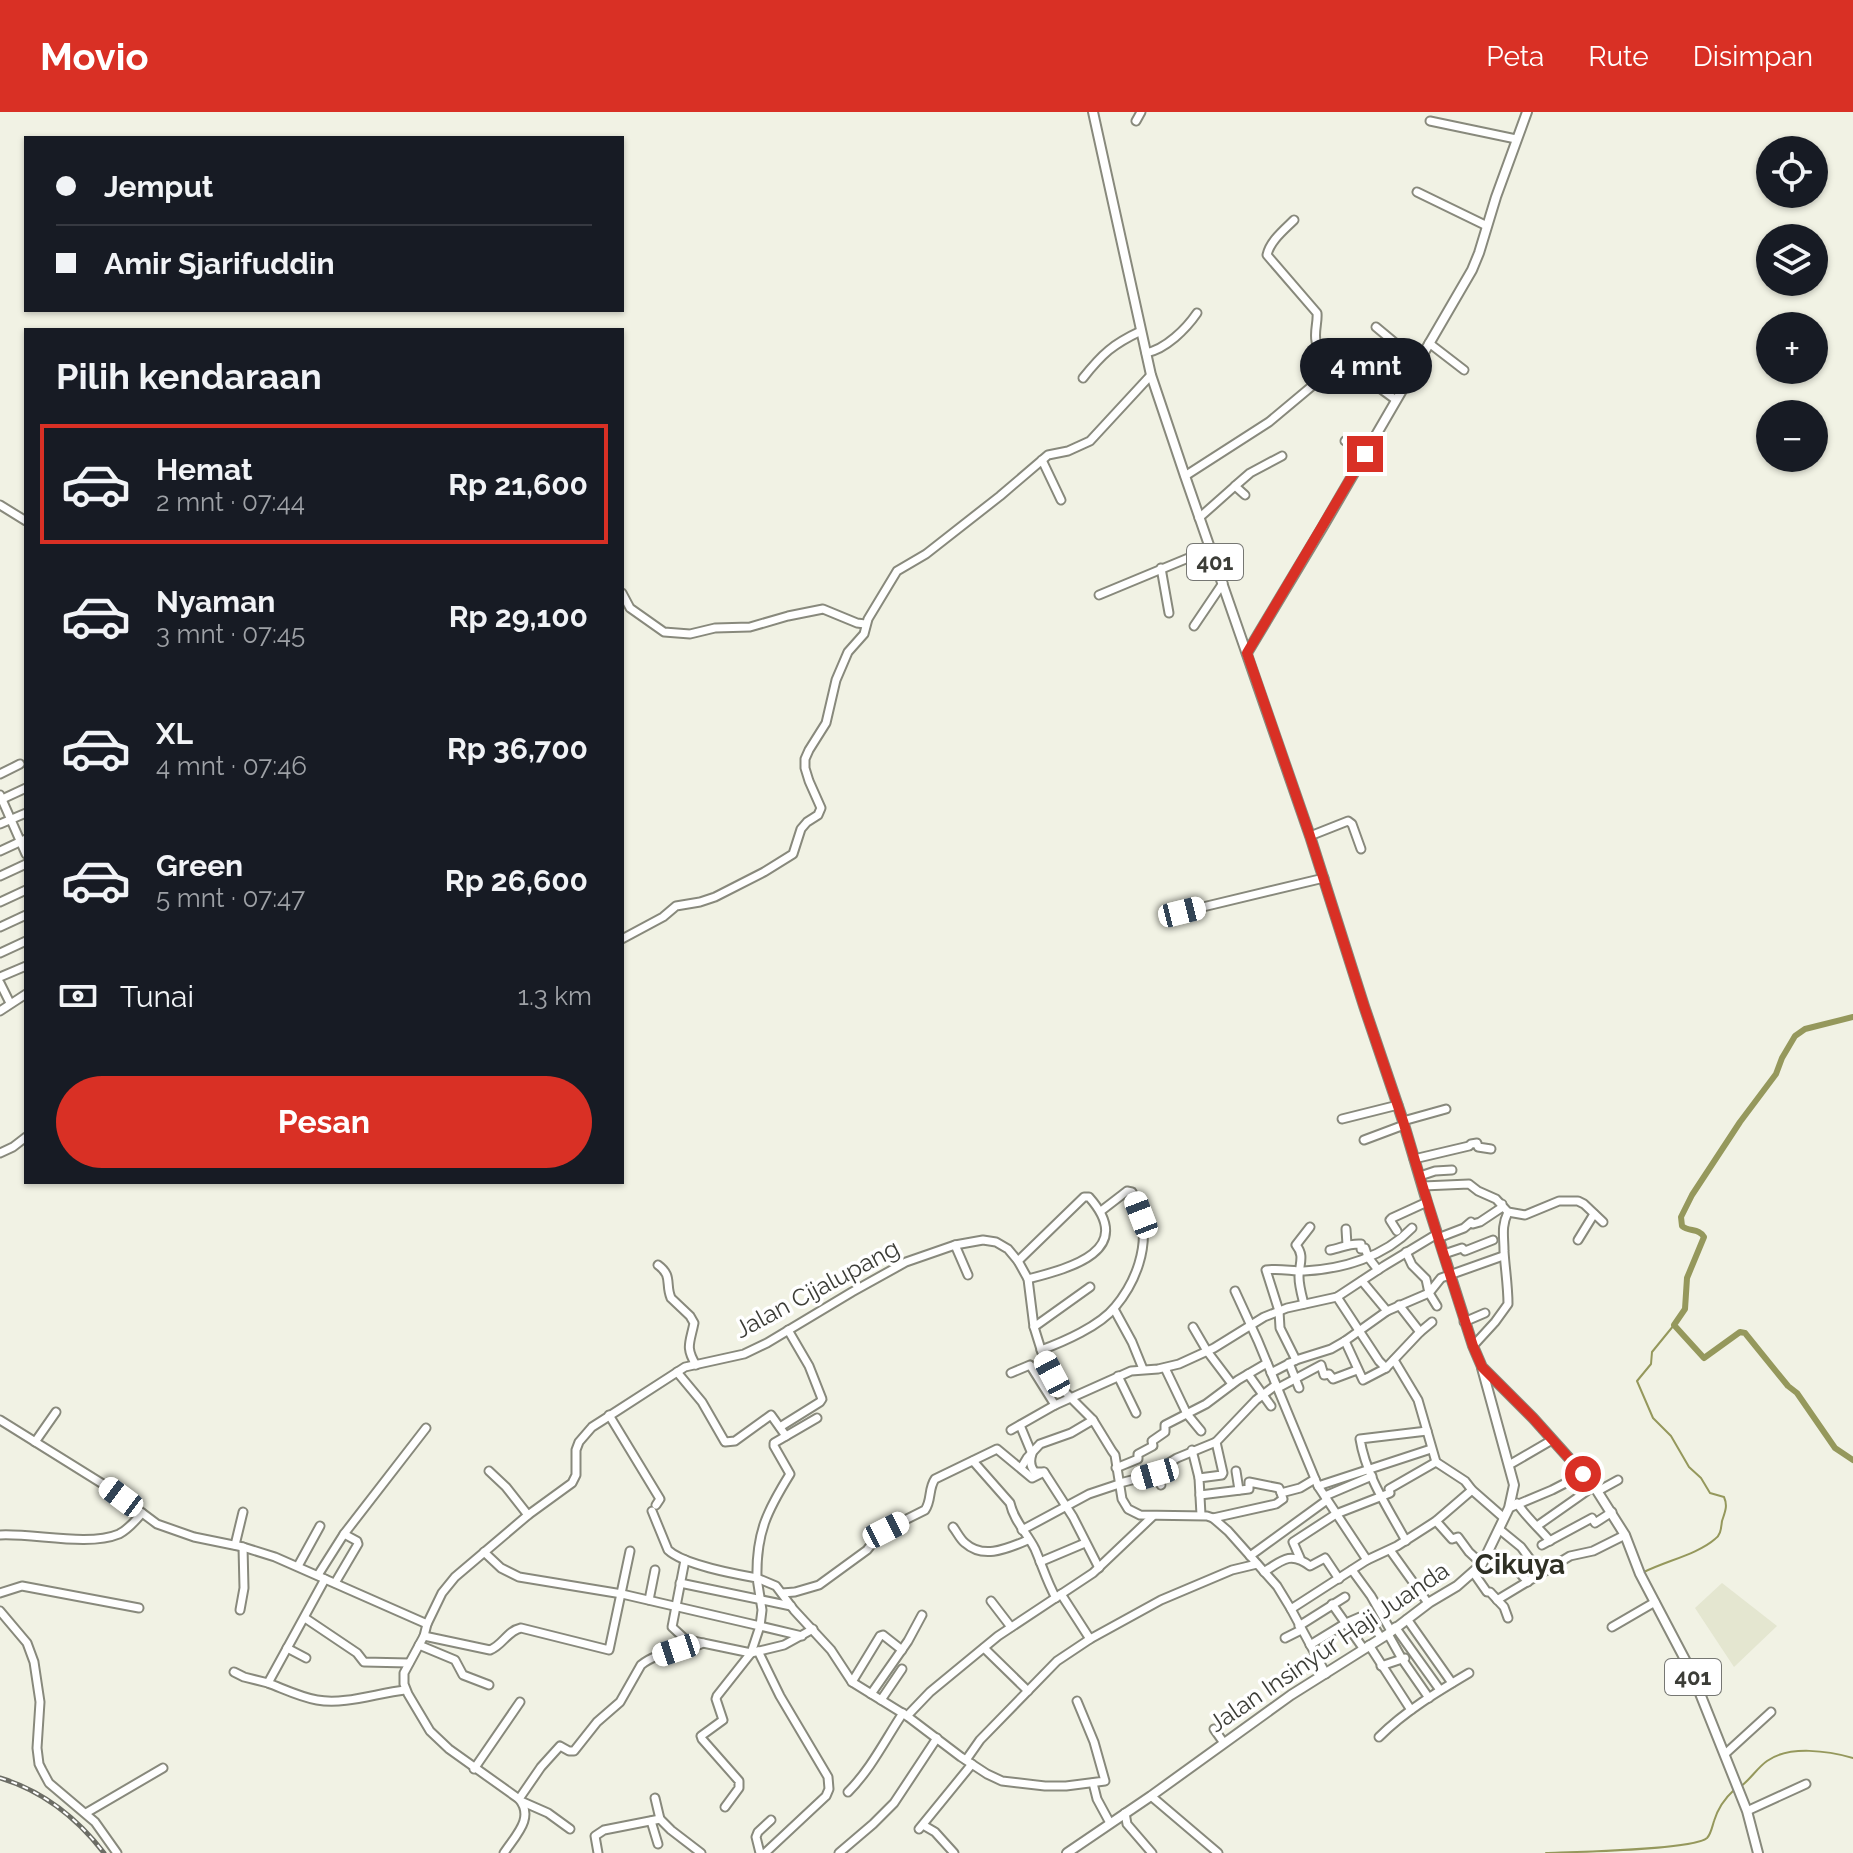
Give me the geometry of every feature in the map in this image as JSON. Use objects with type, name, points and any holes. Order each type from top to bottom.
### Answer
[{"type":"main road","name":"401","points":[[1093,112],[1151,375],[1324,878],[1473,1346],[1482,1367],[1518,1402],[1596,1489],[1625,1535],[1640,1574],[1684,1656],[1725,1754],[1747,1811],[1758,1853]]},
{"type":"main road","points":[[1247,653],[1472,270],[1527,112]]},
{"type":"main road","name":"Jalan Insinyur Haji Juanda","points":[[1067,1853],[1291,1695],[1457,1586],[1482,1564],[1513,1506],[1514,1485],[1482,1367]]},
{"type":"street","points":[[1136,121],[1141,112]]},
{"type":"street","points":[[1430,121],[1516,139]]},
{"type":"street","points":[[1417,192],[1487,226]]},
{"type":"street","points":[[1185,476],[1269,422],[1330,371],[1330,365],[1317,346],[1317,313],[1267,255],[1269,247],[1294,220]]},
{"type":"street","points":[[1146,353],[1157,350],[1179,333],[1197,313]]},
{"type":"street","points":[[1376,327],[1418,362]]},
{"type":"street","points":[[1083,378],[1113,345],[1141,331]]},
{"type":"street","points":[[1429,343],[1464,370]]},
{"type":"street","points":[[624,938],[663,917],[676,906],[715,897],[793,854],[801,829],[818,815],[821,808],[809,781],[805,759],[826,723],[836,680],[848,652],[864,634],[865,624],[897,571],[926,554],[1048,455],[1068,451],[1090,441],[1151,375]]},
{"type":"street","points":[[1374,384],[1396,400]]},
{"type":"street","points":[[1345,441],[1365,454]]},
{"type":"street","points":[[1199,518],[1250,473],[1282,456]]},
{"type":"street","points":[[1042,460],[1061,500]]},
{"type":"street","points":[[1235,486],[1245,495]]},
{"type":"street","points":[[0,505],[24,520]]},
{"type":"street","points":[[1099,595],[1210,549]]},
{"type":"street","points":[[1161,568],[1169,613]]},
{"type":"street","points":[[1194,626],[1223,583]]},
{"type":"street","points":[[624,597],[630,608],[670,634],[750,627],[823,609],[865,624]]},
{"type":"street","points":[[0,774],[20,764]]},
{"type":"street","points":[[0,851],[23,840],[1,798],[24,789]]},
{"type":"street","points":[[0,824],[24,814]]},
{"type":"street","points":[[1310,836],[1348,821],[1361,849]]},
{"type":"street","points":[[0,876],[24,865]]},
{"type":"street","points":[[1182,912],[1324,878]]},
{"type":"street","points":[[0,902],[24,891]]},
{"type":"street","points":[[0,927],[24,916]]},
{"type":"street","points":[[0,953],[24,942]]},
{"type":"street","points":[[10,1003],[0,980],[24,967]]},
{"type":"street","points":[[0,1011],[24,995]]},
{"type":"street","points":[[1342,1119],[1398,1105]]},
{"type":"street","points":[[1364,1140],[1446,1109]]},
{"type":"street","points":[[0,1153],[24,1139]]},
{"type":"street","points":[[1414,1159],[1477,1143],[1478,1147],[1491,1149]]},
{"type":"street","points":[[1420,1176],[1452,1170]]},
{"type":"street","points":[[1423,1186],[1469,1184],[1496,1199],[1508,1212],[1525,1215],[1559,1201],[1581,1202],[1603,1222]]},
{"type":"street","points":[[1041,1350],[1071,1338],[1114,1309],[1140,1263],[1143,1227],[1132,1192],[1129,1190],[1101,1211]]},
{"type":"street","points":[[1018,1261],[1084,1197],[1089,1197],[1101,1211],[1107,1233],[1093,1252],[1081,1262],[1028,1279]]},
{"type":"street","points":[[1397,1231],[1390,1220],[1392,1218],[1427,1202]]},
{"type":"street","points":[[1011,1430],[1055,1405],[1118,1376],[1179,1364],[1251,1327],[1264,1317],[1337,1297],[1406,1252],[1438,1236],[1464,1228],[1471,1222],[1480,1222],[1501,1208],[1502,1204]]},
{"type":"street","points":[[1473,1346],[1508,1304],[1502,1239],[1508,1212]]},
{"type":"street","points":[[1578,1240],[1594,1214]]},
{"type":"street","points":[[1304,1304],[1299,1277],[1302,1261],[1296,1245],[1310,1227]]},
{"type":"street","points":[[1346,1229],[1347,1245]]},
{"type":"street","points":[[1299,1388],[1266,1270],[1342,1267],[1368,1257],[1409,1231],[1415,1247]]},
{"type":"street","name":"Jalan Cijalupang","points":[[409,1663],[448,1584],[528,1515],[572,1483],[576,1475],[576,1450],[592,1427],[685,1367],[744,1354],[907,1263],[955,1245],[983,1240],[996,1242],[1008,1249],[1018,1261],[1028,1279],[1034,1327],[1052,1374],[1070,1398],[1093,1420],[1115,1455],[1122,1499],[1128,1509],[1140,1515],[1153,1516]]},
{"type":"street","points":[[1444,1254],[1462,1248],[1465,1251],[1493,1240]]},
{"type":"street","points":[[1330,1250],[1361,1244],[1361,1249],[1365,1248],[1378,1270]]},
{"type":"street","points":[[955,1245],[968,1275]]},
{"type":"street","points":[[1406,1252],[1426,1279],[1429,1293],[1437,1306]]},
{"type":"street","points":[[1271,1373],[1292,1361],[1331,1349],[1387,1311],[1429,1293],[1441,1278],[1503,1256]]},
{"type":"street","points":[[658,1265],[668,1277],[671,1298],[694,1323],[688,1347],[696,1365]]},
{"type":"street","points":[[1362,1281],[1387,1311]]},
{"type":"street","points":[[1034,1327],[1090,1287]]},
{"type":"street","points":[[1235,1291],[1316,1482],[1367,1560]]},
{"type":"street","points":[[1337,1297],[1386,1368]]},
{"type":"street","points":[[1399,1305],[1420,1332]]},
{"type":"street","points":[[1114,1309],[1143,1369]]},
{"type":"street","points":[[1464,1322],[1485,1313]]},
{"type":"street","points":[[1345,1341],[1363,1380],[1386,1368],[1432,1322]]},
{"type":"street","points":[[1193,1327],[1232,1384]]},
{"type":"street","points":[[780,1427],[822,1399],[809,1366],[788,1330]]},
{"type":"street","points":[[1394,1360],[1418,1400],[1436,1462],[1457,1474],[1504,1518]]},
{"type":"street","points":[[1116,1468],[1138,1459],[1138,1454],[1153,1446],[1152,1441],[1165,1432],[1165,1425],[1206,1404],[1267,1363]]},
{"type":"street","points":[[1011,1373],[1030,1365],[1055,1405]]},
{"type":"street","points":[[1022,1530],[1089,1494],[1155,1474],[1192,1450],[1216,1442],[1263,1393],[1321,1365],[1324,1375],[1329,1374],[1333,1379],[1357,1370]]},
{"type":"street","points":[[1165,1368],[1187,1414],[1201,1431]]},
{"type":"street","points":[[677,1372],[702,1402],[725,1442],[735,1441],[769,1416],[786,1436]]},
{"type":"street","points":[[1248,1374],[1271,1406]]},
{"type":"street","points":[[1118,1376],[1136,1413]]},
{"type":"street","points":[[35,1442],[56,1412]]},
{"type":"street","points":[[609,1415],[660,1499],[654,1508],[668,1550],[685,1560],[774,1584],[831,1650],[852,1682],[905,1714],[969,1762],[1002,1781],[1066,1786],[1105,1781],[1094,1742],[1077,1701]]},
{"type":"street","points":[[725,1807],[739,1788],[739,1781],[701,1736],[723,1720],[717,1696],[755,1652],[762,1616],[757,1578],[758,1551],[765,1517],[790,1474],[773,1444],[817,1418]]},
{"type":"street","points":[[0,1420],[106,1486],[157,1524],[298,1566],[427,1624]]},
{"type":"street","points":[[1021,1468],[1040,1444],[1071,1433],[1093,1420]]},
{"type":"street","points":[[1020,1425],[1032,1454],[1030,1460],[1034,1471],[1044,1472]]},
{"type":"street","points":[[268,1683],[305,1618],[344,1534],[426,1428]]},
{"type":"street","points":[[1406,1541],[1370,1472],[1360,1439],[1427,1431]]},
{"type":"street","points":[[1509,1465],[1552,1440]]},
{"type":"street","points":[[1199,1478],[1222,1474],[1216,1442]]},
{"type":"street","points":[[782,1593],[819,1585],[871,1547],[881,1532],[925,1510],[935,1479],[997,1449],[1033,1478],[1044,1472]]},
{"type":"street","points":[[1250,1556],[1326,1498],[1370,1472],[1431,1449]]},
{"type":"street","points":[[1192,1450],[1199,1478],[1201,1515]]},
{"type":"street","points":[[973,1461],[1006,1497],[1059,1596],[1090,1639]]},
{"type":"street","points":[[1339,1579],[1326,1559],[1310,1566],[1300,1558],[1292,1542],[1336,1514],[1390,1493],[1389,1489],[1436,1462]]},
{"type":"street","points":[[489,1471],[528,1515]]},
{"type":"street","points":[[1236,1471],[1239,1490]]},
{"type":"street","points":[[1044,1472],[1099,1568]]},
{"type":"street","points":[[1281,1493],[1316,1482],[1370,1472]]},
{"type":"street","points":[[1155,1474],[1161,1485]]},
{"type":"street","points":[[1583,1474],[1513,1506],[1537,1526],[1546,1543],[1581,1523],[1592,1518],[1595,1523],[1612,1512]]},
{"type":"street","points":[[1537,1526],[1596,1489],[1618,1480]]},
{"type":"street","points":[[848,1792],[867,1771],[888,1735],[905,1714],[1011,1627],[1099,1568],[1153,1516],[1201,1515],[1213,1518],[1276,1504],[1283,1499],[1279,1488],[1249,1482],[1249,1489],[1200,1495]]},
{"type":"street","points":[[1291,1609],[1367,1560],[1406,1541],[1436,1521],[1472,1490]]},
{"type":"street","points":[[240,1610],[244,1588],[239,1546],[243,1512]]},
{"type":"street","points":[[0,1535],[99,1538],[123,1532],[142,1513]]},
{"type":"street","points":[[1213,1518],[1277,1586],[1326,1674]]},
{"type":"street","points":[[1436,1521],[1452,1539],[1458,1537],[1482,1564]]},
{"type":"street","points":[[298,1566],[320,1526]]},
{"type":"street","points":[[953,1527],[964,1543],[981,1550],[998,1552],[1028,1540]]},
{"type":"street","points":[[1499,1529],[1521,1547],[1536,1567],[1544,1564],[1547,1570]]},
{"type":"street","points":[[335,1583],[358,1544],[344,1534]]},
{"type":"street","points":[[1497,1600],[1570,1556],[1598,1549],[1625,1535]]},
{"type":"street","points":[[1040,1562],[1085,1543]]},
{"type":"street","points":[[1390,1550],[1428,1603]]},
{"type":"street","points":[[424,1636],[490,1650],[510,1632],[521,1628],[609,1650],[630,1551]]},
{"type":"street","points":[[1489,1551],[1517,1570],[1528,1582]]},
{"type":"street","points":[[484,1552],[501,1568],[519,1577],[622,1594],[802,1636]]},
{"type":"street","points":[[1264,1572],[1285,1559],[1300,1558]]},
{"type":"street","points":[[685,1560],[671,1623],[685,1639],[755,1652],[784,1645],[813,1629]]},
{"type":"street","points":[[954,1853],[935,1832],[921,1827],[969,1762],[980,1740],[1057,1661],[1161,1600],[1232,1570],[1257,1564]]},
{"type":"street","points":[[649,1600],[655,1570]]},
{"type":"street","points":[[1352,1570],[1370,1593],[1402,1659],[1429,1698]]},
{"type":"street","points":[[1473,1572],[1508,1618]]},
{"type":"street","points":[[680,1583],[791,1606]]},
{"type":"street","points":[[0,1593],[22,1586],[139,1608]]},
{"type":"street","points":[[1285,1638],[1345,1597]]},
{"type":"street","points":[[991,1601],[1011,1627]]},
{"type":"street","points":[[1612,1627],[1655,1602]]},
{"type":"street","points":[[1332,1604],[1411,1710]]},
{"type":"street","points":[[0,1611],[27,1643],[37,1671],[39,1764],[49,1783],[116,1843],[117,1853]]},
{"type":"street","points":[[871,1694],[922,1615]]},
{"type":"street","points":[[305,1618],[358,1653],[364,1662],[409,1663],[403,1678],[405,1690],[430,1731],[474,1769],[570,1829]]},
{"type":"street","points":[[1310,1645],[1346,1623],[1363,1618],[1389,1632],[1414,1655],[1440,1690]]},
{"type":"street","points":[[1407,1619],[1452,1683]]},
{"type":"street","points":[[852,1682],[880,1636],[883,1635],[902,1650]]},
{"type":"street","points":[[520,1800],[541,1767],[560,1746],[574,1751],[597,1722],[620,1702],[641,1665],[647,1660],[703,1643]]},
{"type":"street","points":[[419,1645],[455,1660],[463,1675],[489,1685]]},
{"type":"street","points":[[287,1648],[306,1658]]},
{"type":"street","points":[[984,1648],[1028,1691]]},
{"type":"street","points":[[755,1652],[830,1784],[826,1796],[762,1853],[756,1837],[771,1820]]},
{"type":"street","points":[[1381,1666],[1414,1655]]},
{"type":"street","points":[[881,1700],[902,1669]]},
{"type":"street","points":[[234,1672],[301,1696],[329,1701],[405,1690]]},
{"type":"street","points":[[1379,1737],[1411,1710],[1469,1673]]},
{"type":"street","points":[[474,1769],[520,1702]]},
{"type":"street","points":[[1725,1754],[1771,1712]]},
{"type":"street","points":[[1214,1729],[1224,1743]]},
{"type":"street","points":[[839,1853],[894,1803],[937,1738]]},
{"type":"street","points":[[86,1813],[163,1768]]},
{"type":"street","points":[[1093,1783],[1097,1799],[1110,1823]]},
{"type":"street","points":[[1747,1811],[1806,1784]]},
{"type":"street","points":[[1151,1796],[1218,1853]]},
{"type":"street","points":[[655,1798],[658,1844]]},
{"type":"street","points":[[504,1853],[526,1816],[526,1809],[520,1800]]},
{"type":"street","points":[[1125,1813],[1127,1824],[1152,1853]]},
{"type":"street","points":[[598,1853],[594,1839],[604,1830],[656,1820],[701,1853]]},
{"type":"shaded area","points":[[1722,1583],[1777,1626],[1734,1667],[1695,1608]]},
{"type":"waterway","points":[[1853,1017],[1805,1029],[1795,1036],[1776,1074],[1692,1195],[1681,1217],[1682,1226],[1704,1237],[1687,1278],[1685,1309],[1674,1325],[1704,1358],[1740,1332],[1745,1333],[1797,1393],[1835,1448],[1853,1460]]},
{"type":"waterway","points":[[1644,1572],[1691,1553],[1715,1539],[1720,1533],[1726,1509],[1724,1497],[1710,1493],[1701,1478],[1689,1467],[1671,1436],[1653,1418],[1637,1381],[1651,1364],[1652,1352],[1674,1325]]},
{"type":"waterway","points":[[1740,1787],[1767,1761],[1786,1753],[1821,1752],[1853,1758]]},
{"type":"waterway","points":[[1546,1853],[1657,1848],[1697,1842],[1707,1838],[1719,1808],[1734,1790]]},
{"type":"railway","points":[[0,1778],[31,1790],[58,1807],[104,1853]]},
{"type":"district","name":"Cikuya","points":[[1520,1564]]},
{"type":"route","points":[[1365,454],[1247,653],[1403,1121],[1473,1346],[1482,1367],[1583,1474]]}]
